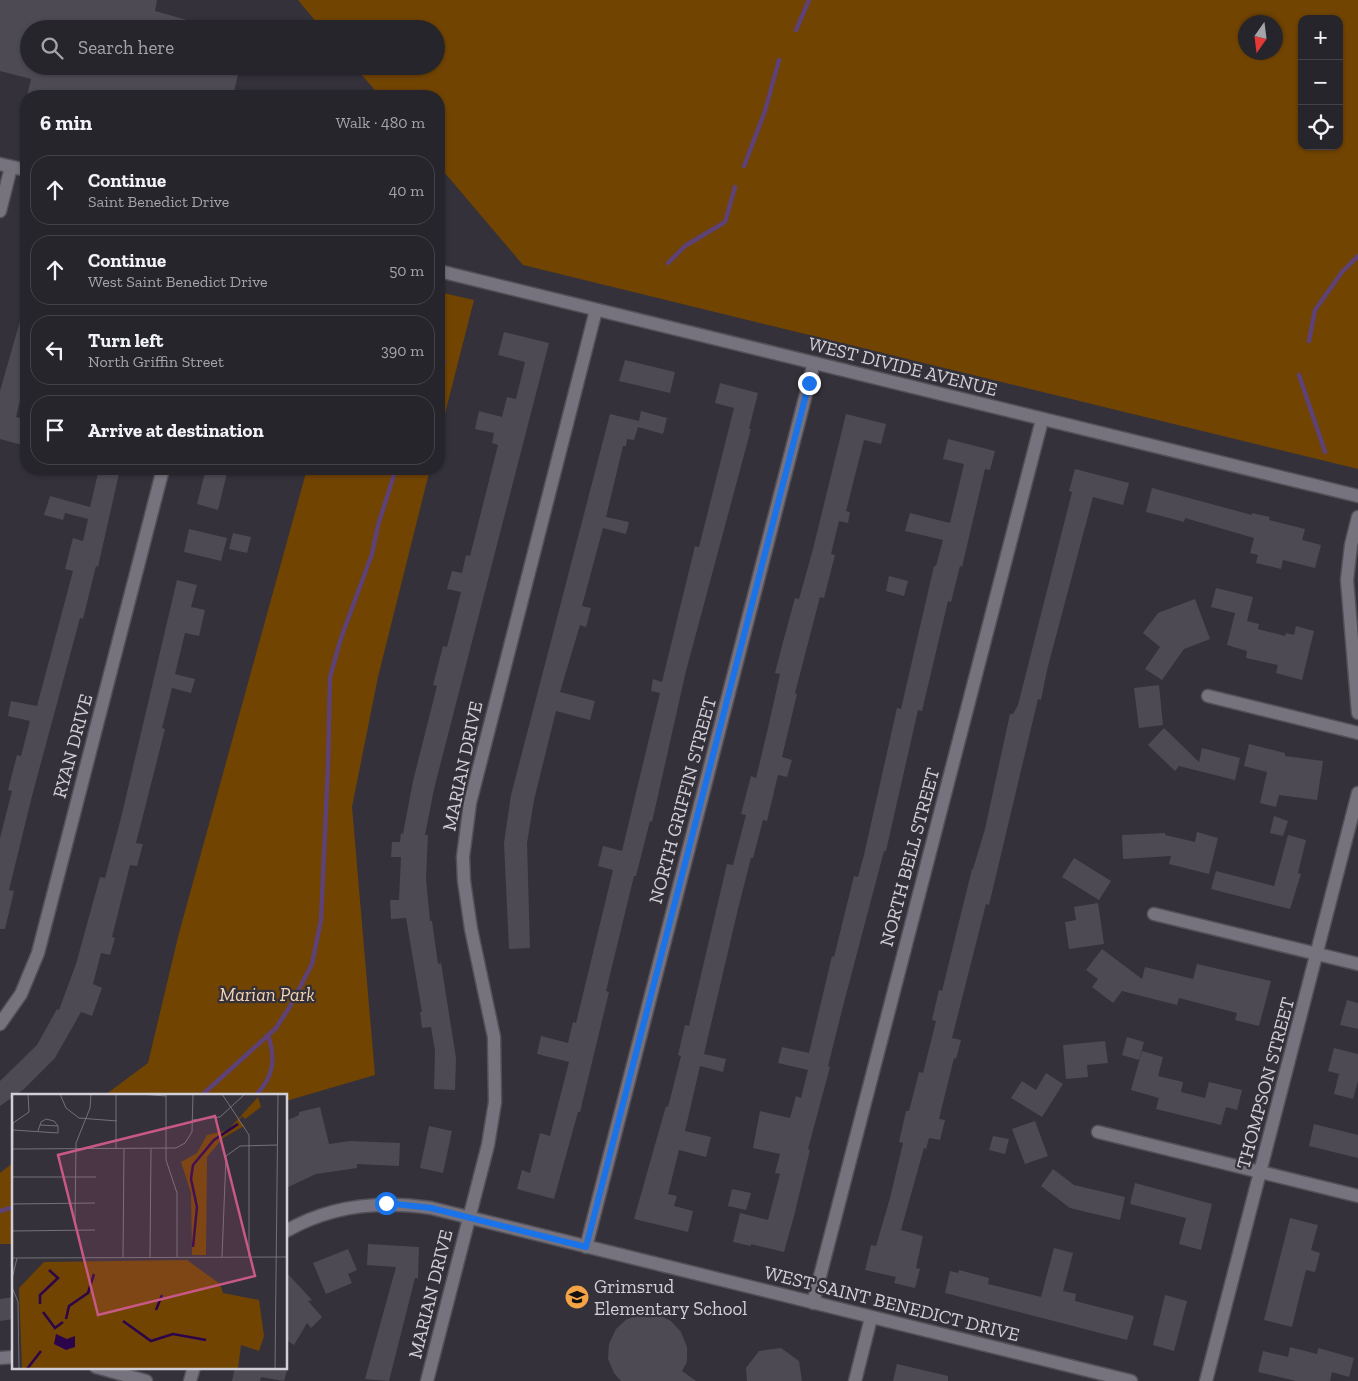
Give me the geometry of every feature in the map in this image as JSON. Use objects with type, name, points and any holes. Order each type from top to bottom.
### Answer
[{"type":"street","points":[[0,211],[6,165],[20,168]]},
{"type":"street","name":"WEST DIVIDE AVENUE","points":[[445,273],[1358,496]]},
{"type":"street","name":"MARIAN DRIVE","points":[[427,1381],[488,1145],[496,1080],[494,1037],[467,906],[464,857],[465,831],[478,767],[596,310]]},
{"type":"street","name":"NORTH GRIFFIN STREET","points":[[586,1247],[814,363]]},
{"type":"street","name":"NORTH BELL STREET","points":[[813,1304],[1042,420]]},
{"type":"street","name":"RYAN DRIVE","points":[[0,1024],[21,994],[38,953],[161,475]]},
{"type":"street","points":[[1358,517],[1351,545],[1347,580],[1358,713]]},
{"type":"street","points":[[1208,696],[1358,733]]},
{"type":"street","name":"THOMPSON STREET","points":[[1206,1381],[1318,954],[1358,793]]},
{"type":"street","points":[[1154,914],[1358,964]]},
{"type":"street","points":[[1098,1132],[1358,1196]]},
{"type":"street","name":"WEST SAINT BENEDICT DRIVE","points":[[288,1230],[319,1215],[362,1205],[409,1205],[470,1218],[1131,1381]]},
{"type":"street","points":[[855,1381],[871,1318]]},
{"type":"street","points":[[100,1368],[146,1381]]},
{"type":"street","points":[[190,1381],[194,1368]]},
{"type":"green space","points":[[298,0],[1358,0],[1358,469],[523,265],[445,173],[445,90],[375,90],[362,75],[445,75],[445,20],[315,20]]},
{"type":"green space","points":[[445,293],[474,300],[445,414]]},
{"type":"green space","name":"Marian Park","points":[[305,475],[428,475],[378,677],[352,807],[375,1075],[288,1100],[288,1094],[106,1094],[148,1063],[179,933]]},
{"type":"green space","points":[[12,1164],[12,1244],[0,1244],[0,1173]]},
{"type":"building","points":[[0,0],[157,0],[155,11],[187,20],[20,20],[20,75],[238,75],[234,90],[28,90],[31,79],[0,71]]},
{"type":"building","points":[[20,321],[20,401],[16,417],[20,418],[20,444],[0,439],[0,391]]},
{"type":"building","points":[[504,332],[549,343],[434,789],[425,835],[428,835],[426,879],[430,921],[432,921],[438,964],[441,963],[456,1058],[455,1090],[434,1089],[435,1051],[431,1027],[422,1028],[420,1012],[422,1012],[406,918],[391,919],[390,900],[399,900],[401,857],[391,857],[392,842],[400,842],[401,833],[403,834],[413,781],[437,686],[433,685],[443,646],[447,647],[461,592],[447,589],[452,571],[462,573],[466,555],[470,556],[498,445],[492,443],[494,433],[475,429],[479,411],[502,417],[507,397],[516,399],[525,362],[498,355]]},
{"type":"building","points":[[625,360],[675,372],[670,393],[619,381]]},
{"type":"building","points":[[720,383],[758,393],[749,429],[751,429],[686,671],[652,822],[650,821],[636,876],[634,876],[606,991],[609,992],[580,1112],[578,1112],[554,1199],[517,1189],[522,1170],[530,1173],[540,1133],[550,1136],[569,1062],[537,1054],[541,1036],[568,1043],[573,1022],[576,1023],[613,870],[598,866],[603,846],[622,851],[660,693],[651,691],[653,679],[662,682],[695,546],[699,547],[734,408],[715,403]]},
{"type":"building","points":[[641,411],[667,418],[663,434],[638,427],[634,440],[627,439],[626,446],[623,446],[606,517],[629,522],[626,534],[603,528],[582,606],[591,608],[586,627],[580,625],[560,692],[595,701],[590,720],[556,711],[534,800],[527,843],[530,948],[509,949],[504,843],[511,795],[610,414],[639,421]]},
{"type":"building","points":[[846,414],[886,424],[881,444],[864,440],[846,511],[850,512],[848,523],[839,521],[831,554],[835,555],[824,598],[820,597],[795,693],[797,694],[782,757],[792,760],[787,777],[778,775],[767,821],[763,820],[738,909],[704,1054],[726,1059],[723,1072],[700,1066],[685,1131],[711,1137],[706,1157],[679,1150],[668,1194],[677,1196],[674,1206],[693,1211],[688,1232],[634,1219],[666,1106],[668,1107],[681,1056],[678,1055],[685,1025],[689,1026],[727,864],[733,865],[746,815],[741,814],[751,776],[756,778],[780,674],[775,673],[795,598],[799,599],[813,549]]},
{"type":"building","points":[[948,439],[995,451],[990,470],[985,469],[962,567],[960,566],[951,602],[948,601],[922,711],[918,710],[886,851],[884,851],[828,1066],[830,1067],[808,1149],[810,1150],[794,1216],[784,1252],[751,1244],[751,1246],[733,1242],[740,1213],[768,1220],[780,1174],[775,1173],[780,1154],[753,1148],[760,1111],[790,1118],[796,1096],[801,1098],[808,1070],[778,1063],[782,1047],[809,1053],[832,956],[834,957],[854,876],[858,877],[864,855],[897,708],[901,709],[934,566],[936,566],[943,540],[905,531],[910,513],[950,523],[964,464],[943,459]]},
{"type":"building","points":[[1075,469],[1129,483],[1123,505],[1093,497],[1047,670],[1041,700],[1038,699],[989,905],[986,904],[952,1038],[961,1040],[956,1059],[954,1058],[939,1119],[945,1120],[940,1140],[929,1138],[926,1149],[924,1148],[901,1230],[923,1236],[916,1268],[920,1269],[915,1288],[894,1283],[896,1277],[865,1270],[871,1245],[876,1246],[890,1198],[903,1143],[899,1142],[906,1111],[909,1111],[919,1072],[923,1073],[936,1021],[932,1020],[939,990],[942,991],[972,869],[985,829],[1010,714],[1013,714],[1018,705],[1072,492],[1069,491]]},
{"type":"building","points":[[98,475],[119,475],[98,567],[96,566],[83,619],[80,618],[32,796],[9,890],[14,891],[5,929],[0,929],[0,838],[12,791],[8,790],[17,755],[21,756],[30,721],[8,716],[11,701],[37,706],[73,571],[65,569],[73,538],[83,541],[88,519],[65,513],[63,520],[44,515],[50,496],[90,507]]},
{"type":"building","points":[[204,475],[227,475],[218,510],[197,504]]},
{"type":"building","points":[[1152,488],[1252,515],[1252,513],[1270,517],[1269,520],[1305,529],[1302,540],[1321,545],[1315,568],[1283,560],[1281,569],[1256,563],[1258,555],[1250,553],[1254,538],[1185,518],[1184,522],[1146,512]]},
{"type":"building","points":[[189,529],[227,538],[221,561],[184,552]]},
{"type":"building","points":[[233,533],[251,537],[247,553],[229,549]]},
{"type":"building","points":[[889,576],[908,581],[904,596],[886,591]]},
{"type":"building","points":[[177,580],[197,585],[191,607],[205,610],[199,636],[185,633],[175,674],[195,679],[191,693],[172,688],[162,728],[165,729],[136,843],[143,844],[137,866],[130,865],[112,937],[115,938],[110,955],[101,953],[93,984],[102,988],[92,1016],[81,1012],[55,1058],[24,1089],[17,1094],[12,1094],[12,1098],[0,1106],[0,1081],[37,1045],[57,1009],[59,1010],[76,964],[100,877],[105,878]]},
{"type":"building","points":[[1216,588],[1253,597],[1247,621],[1259,624],[1258,629],[1285,636],[1286,633],[1294,635],[1296,626],[1314,631],[1302,680],[1276,673],[1278,665],[1246,658],[1247,651],[1227,645],[1235,613],[1211,607]]},
{"type":"building","points":[[1195,599],[1210,639],[1184,649],[1162,680],[1145,669],[1160,647],[1143,633],[1158,613]]},
{"type":"building","points":[[1159,685],[1163,725],[1139,728],[1134,688]]},
{"type":"building","points":[[1164,728],[1199,762],[1202,748],[1240,758],[1235,780],[1179,766],[1175,771],[1148,745]]},
{"type":"building","points":[[1249,744],[1285,753],[1285,756],[1323,761],[1317,800],[1279,795],[1276,807],[1260,803],[1267,772],[1244,766]]},
{"type":"building","points":[[1274,816],[1288,821],[1283,836],[1270,833]]},
{"type":"building","points":[[1197,832],[1218,838],[1209,874],[1169,864],[1171,856],[1123,859],[1122,835],[1165,833],[1165,835],[1195,842]]},
{"type":"building","points":[[1288,835],[1306,840],[1298,873],[1301,874],[1290,909],[1211,889],[1216,871],[1274,886]]},
{"type":"building","points":[[1074,858],[1111,881],[1099,900],[1062,877]]},
{"type":"building","points":[[1098,903],[1104,944],[1069,949],[1065,922],[1076,920],[1074,907]]},
{"type":"building","points":[[1102,949],[1142,979],[1145,967],[1193,979],[1197,964],[1271,981],[1259,1026],[1235,1020],[1237,1013],[1179,998],[1177,1005],[1122,991],[1113,1003],[1092,987],[1098,979],[1086,970]]},
{"type":"building","points":[[1347,1000],[1358,1003],[1358,1029],[1340,1025]]},
{"type":"building","points":[[1127,1037],[1144,1042],[1139,1060],[1122,1055]]},
{"type":"building","points":[[1105,1041],[1108,1063],[1087,1065],[1088,1077],[1066,1079],[1063,1045]]},
{"type":"building","points":[[1334,1048],[1358,1054],[1358,1081],[1353,1099],[1334,1094],[1339,1074],[1328,1071]]},
{"type":"building","points":[[1142,1051],[1163,1057],[1158,1076],[1183,1082],[1181,1092],[1205,1098],[1209,1082],[1242,1090],[1237,1110],[1226,1107],[1221,1125],[1156,1109],[1159,1098],[1131,1090]]},
{"type":"building","points":[[1046,1073],[1063,1084],[1042,1117],[1011,1098],[1022,1081],[1036,1090]]},
{"type":"building","points":[[320,1107],[329,1144],[350,1141],[400,1143],[399,1166],[357,1164],[357,1168],[316,1174],[288,1187],[288,1120],[299,1115],[299,1112]]},
{"type":"building","points":[[1035,1121],[1048,1156],[1025,1164],[1012,1129]]},
{"type":"building","points":[[1314,1124],[1358,1135],[1358,1158],[1309,1146]]},
{"type":"building","points":[[429,1126],[452,1131],[443,1173],[420,1168]]},
{"type":"building","points":[[993,1136],[1009,1139],[1005,1154],[989,1150]]},
{"type":"building","points":[[1053,1169],[1074,1185],[1125,1197],[1120,1220],[1070,1208],[1041,1186]]},
{"type":"building","points":[[1135,1183],[1212,1204],[1201,1250],[1179,1244],[1186,1218],[1130,1204]]},
{"type":"building","points":[[732,1189],[751,1193],[746,1210],[728,1206]]},
{"type":"building","points":[[1290,1218],[1318,1225],[1311,1250],[1320,1253],[1315,1272],[1306,1270],[1292,1327],[1264,1320]]},
{"type":"building","points":[[368,1244],[419,1247],[418,1278],[415,1278],[389,1381],[365,1379],[396,1267],[367,1265]]},
{"type":"building","points":[[1054,1248],[1073,1253],[1063,1291],[1076,1294],[1075,1301],[1134,1316],[1127,1340],[945,1293],[950,1271],[958,1273],[959,1270],[989,1278],[988,1284],[1041,1297]]},
{"type":"building","points":[[348,1249],[357,1270],[348,1274],[352,1283],[326,1294],[313,1263]]},
{"type":"building","points":[[288,1274],[312,1300],[308,1301],[322,1317],[311,1328],[307,1323],[294,1345],[288,1341]]},
{"type":"building","points":[[1165,1295],[1187,1301],[1174,1351],[1153,1345]]},
{"type":"building","points":[[12,1297],[12,1319],[0,1321],[0,1299]]},
{"type":"building","points":[[642,1314],[657,1314],[671,1321],[681,1332],[687,1347],[687,1362],[682,1371],[696,1381],[621,1381],[614,1373],[608,1359],[609,1344],[616,1329],[627,1319]]},
{"type":"building","points":[[1290,1347],[1317,1354],[1318,1348],[1354,1358],[1349,1377],[1332,1372],[1330,1381],[1296,1381],[1258,1372],[1263,1351],[1288,1357]]},
{"type":"building","points":[[781,1348],[799,1361],[802,1381],[747,1381],[746,1368],[759,1351]]},
{"type":"building","points":[[897,1364],[948,1376],[948,1381],[893,1381]]},
{"type":"building","points":[[235,1368],[288,1368],[284,1381],[261,1377],[260,1381],[232,1381]]},
{"type":"waterway","points":[[796,30],[809,0]]},
{"type":"waterway","points":[[744,166],[765,111],[779,60]]},
{"type":"waterway","points":[[668,263],[685,246],[725,222],[735,187]]},
{"type":"waterway","points":[[1309,341],[1315,310],[1342,272],[1358,256]]},
{"type":"waterway","points":[[1299,375],[1325,452]]},
{"type":"waterway","points":[[203,1094],[276,1028],[289,1008],[312,964],[321,920],[330,677],[341,638],[372,554],[378,525],[394,475]]},
{"type":"waterway","points":[[257,1094],[267,1081],[272,1067],[272,1052],[268,1035]]},
{"type":"waterway","points":[[0,1211],[12,1208]]},
{"type":"place","name":"Grimsrud Elementary School","points":[[577,1297]]},
{"type":"route","points":[[386,1203],[431,1208],[586,1247],[809,383]]}]
